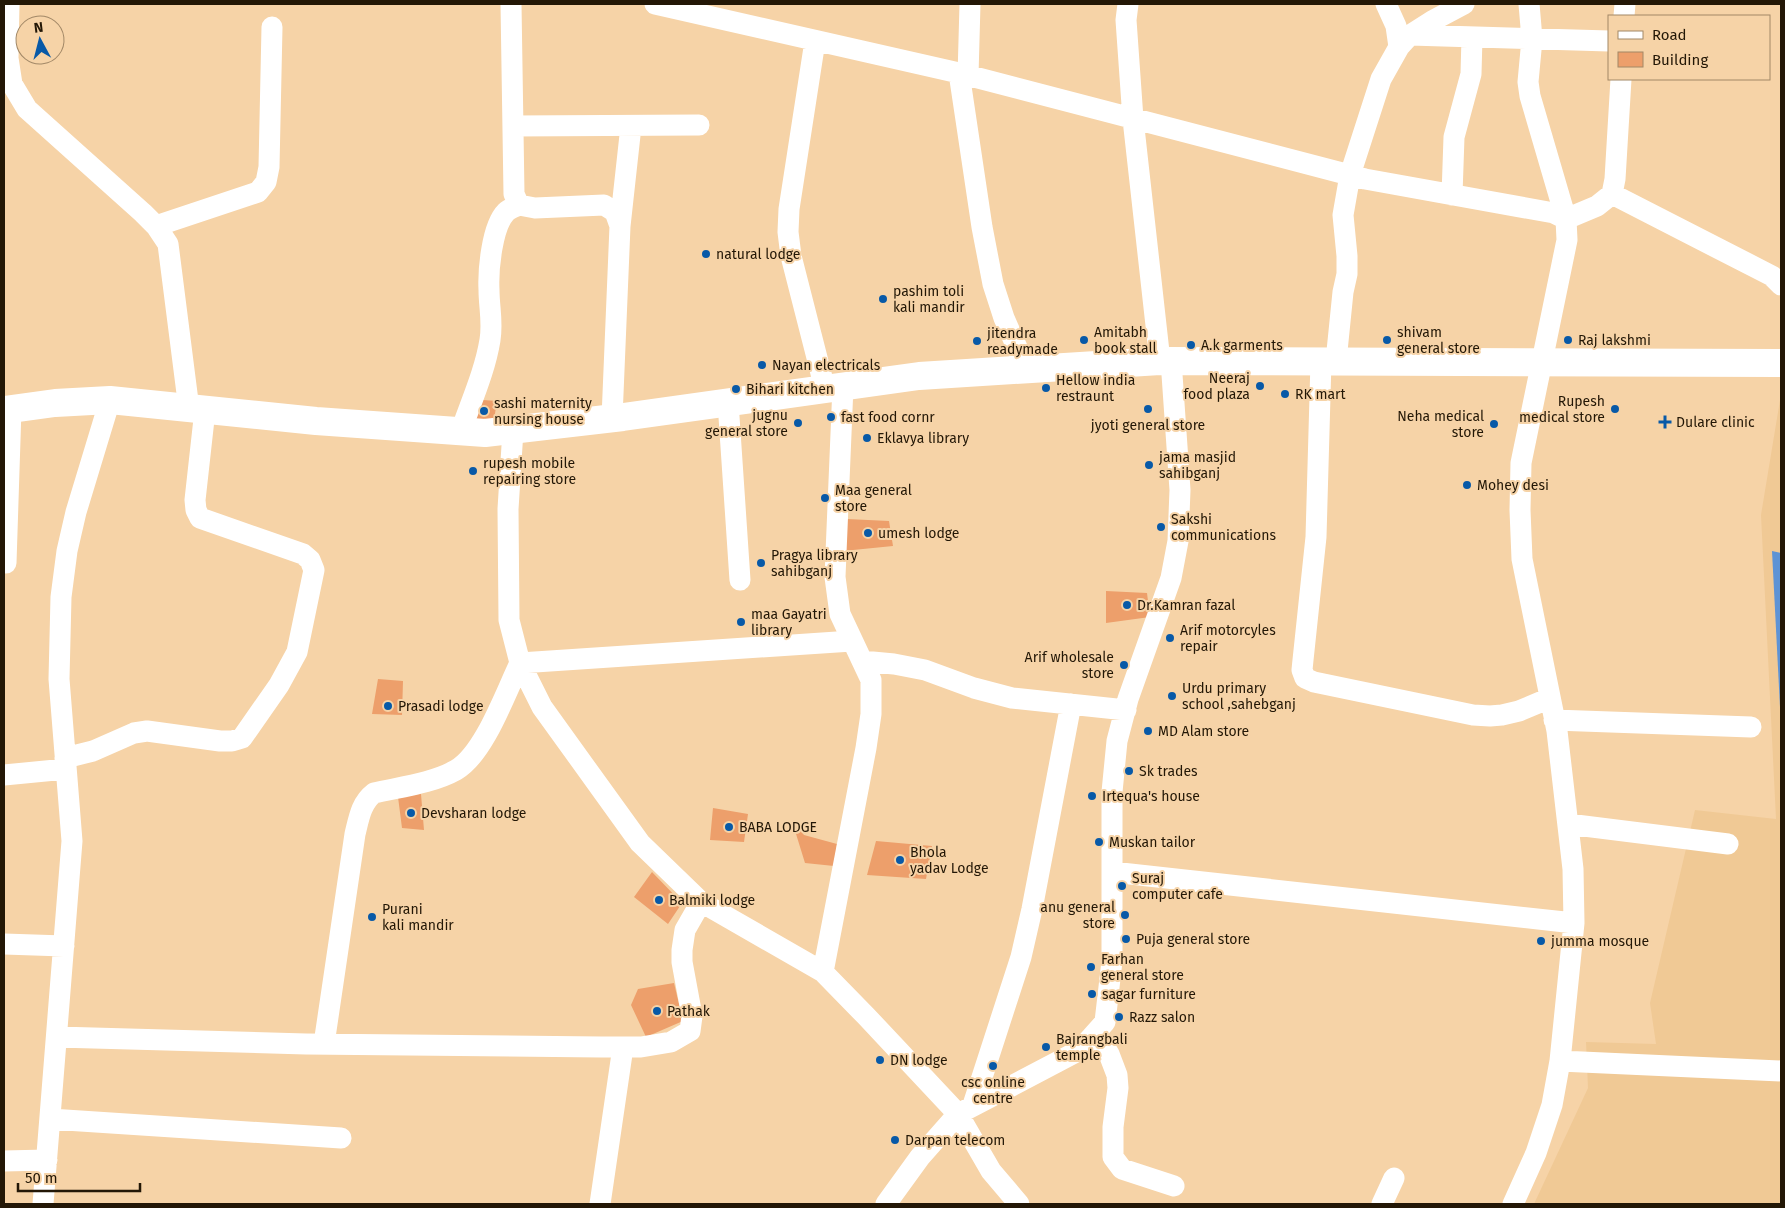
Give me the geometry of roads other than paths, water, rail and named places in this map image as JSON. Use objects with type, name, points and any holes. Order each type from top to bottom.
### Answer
[{"type":"main road","points":[[7,410],[55,402],[110,400],[316,421],[485,433],[612,418],[919,376],[1026,368],[1166,361],[1781,363]]},
{"type":"street","points":[[4,775],[66,764],[134,733],[148,731],[220,741],[232,741],[242,738],[284,677],[298,652],[314,570],[310,560],[303,554],[200,518],[196,510],[195,500],[197,409],[168,244],[156,226],[12,96],[8,58],[9,4]]},
{"type":"street","points":[[511,4],[514,194],[519,204]]},
{"type":"street","points":[[655,4],[963,75],[1350,175],[1554,213],[1566,219],[1598,206],[1612,194],[1616,179],[1621,80]]},
{"type":"street","points":[[970,4],[963,75],[982,227],[993,284],[1004,318],[1026,368]]},
{"type":"street","points":[[886,1204],[920,1157],[966,1110],[1080,1050],[1105,1022],[1112,961],[1112,792],[1117,741],[1171,578],[1178,541],[1180,490],[1166,361],[1133,119],[1126,20],[1128,4]]},
{"type":"street","points":[[1386,4],[1404,41]]},
{"type":"street","points":[[1464,4],[1432,21],[1404,41],[1381,78],[1350,175],[1343,215],[1347,274],[1329,361],[1316,537],[1302,670],[1305,678],[1314,682],[1473,715],[1502,715],[1519,711],[1550,698]]},
{"type":"street","points":[[1513,1204],[1536,1153],[1552,1105],[1560,1061],[1574,923],[1573,869],[1554,720],[1522,559],[1521,463],[1567,240],[1566,219],[1530,96],[1528,82],[1532,39],[1530,4]]},
{"type":"street","points":[[156,226],[252,195],[258,192],[266,182],[269,167],[272,27]]},
{"type":"street","points":[[1404,41],[1472,37],[1608,41]]},
{"type":"street","points":[[1452,195],[1454,137],[1471,74],[1472,37]]},
{"type":"street","points":[[816,40],[789,208],[788,232],[795,272],[834,388],[835,577],[840,614],[871,680],[871,714],[866,748],[823,972]]},
{"type":"street","points":[[513,126],[699,125]]},
{"type":"street","points":[[612,418],[620,226],[631,126]]},
{"type":"street","points":[[1612,194],[1772,276],[1781,285]]},
{"type":"street","points":[[461,431],[485,362],[490,340],[492,325],[489,291],[490,272],[496,231],[500,220],[507,211],[519,204],[535,208],[604,204],[615,212],[620,226]]},
{"type":"street","points":[[43,1204],[72,841],[59,679],[61,597],[67,551],[76,512],[110,400]]},
{"type":"street","points":[[728,402],[740,580]]},
{"type":"street","points":[[6,563],[7,410]]},
{"type":"street","points":[[513,430],[508,509],[509,620],[520,663],[542,707],[640,843],[701,902],[823,972],[866,1016],[966,1110],[991,1171],[1019,1204]]},
{"type":"street","points":[[520,663],[852,641]]},
{"type":"street","points":[[862,661],[902,665],[925,670],[1012,698],[1126,710]]},
{"type":"street","points":[[324,1044],[355,834],[366,799],[374,793],[438,778],[456,770],[470,760],[480,747],[520,663]]},
{"type":"street","points":[[966,1110],[1021,957],[1071,704]]},
{"type":"street","points":[[1554,720],[1751,727]]},
{"type":"street","points":[[1568,824],[1728,844]]},
{"type":"street","points":[[1112,872],[1574,923]]},
{"type":"street","points":[[57,1037],[324,1044],[622,1047],[641,1047],[671,1042],[690,1031],[692,1016],[682,962],[682,950],[684,930],[701,902]]},
{"type":"street","points":[[4,944],[64,946]]},
{"type":"street","points":[[1096,1032],[1117,1075],[1118,1088],[1113,1127],[1112,1157],[1122,1169],[1174,1186]]},
{"type":"street","points":[[600,1204],[622,1047]]},
{"type":"street","points":[[1560,1061],[1781,1071]]},
{"type":"street","points":[[50,1119],[341,1138]]},
{"type":"street","points":[[4,1161],[47,1160]]},
{"type":"street","points":[[1382,1204],[1394,1178]]},
{"type":"water","points":[[1772,551],[1781,553],[1781,727]]},
{"type":"place","name":"natural lodge","points":[[706,254]]},
{"type":"place","name":"pashim toli kali mandir","points":[[883,299]]},
{"type":"place","name":"Amitabh book stall","points":[[1084,340]]},
{"type":"place","name":"shivam general store","points":[[1387,340]]},
{"type":"place","name":"Raj lakshmi","points":[[1568,340]]},
{"type":"place","name":"jitendra readymade","points":[[977,341]]},
{"type":"place","name":"A.k garments","points":[[1191,345]]},
{"type":"place","name":"Nayan electricals","points":[[762,365]]},
{"type":"place","name":"Neeraj food plaza","points":[[1260,386]]},
{"type":"place","name":"Hellow india restraunt","points":[[1046,388]]},
{"type":"place","name":"Bihari kitchen","points":[[736,389]]},
{"type":"place","name":"RK mart","points":[[1285,394]]},
{"type":"place","name":"jyoti general store","points":[[1148,409]]},
{"type":"place","name":"Rupesh medical store","points":[[1615,409]]},
{"type":"place","name":"sashi maternity nursing house","points":[[484,411]]},
{"type":"place","name":"fast food cornr","points":[[831,417]]},
{"type":"place","name":"Dulare clinic","points":[[1665,422]]},
{"type":"place","name":"jugnu general store","points":[[798,423]]},
{"type":"place","name":"Neha medical store","points":[[1494,424]]},
{"type":"place","name":"Eklavya library","points":[[867,438]]},
{"type":"place","name":"jama masjid sahibganj","points":[[1149,465]]},
{"type":"place","name":"rupesh mobile repairing store","points":[[473,471]]},
{"type":"place","name":"Mohey desi","points":[[1467,485]]},
{"type":"place","name":"Maa general store","points":[[825,498]]},
{"type":"place","name":"Sakshi communications","points":[[1161,527]]},
{"type":"place","name":"umesh lodge","points":[[868,533]]},
{"type":"place","name":"Pragya library sahibganj","points":[[761,563]]},
{"type":"place","name":"Dr.Kamran fazal","points":[[1127,605]]},
{"type":"place","name":"maa Gayatri library","points":[[741,622]]},
{"type":"place","name":"Arif motorcyles repair","points":[[1170,638]]},
{"type":"place","name":"Arif wholesale store","points":[[1124,665]]},
{"type":"place","name":"Urdu primary school ,sahebganj","points":[[1172,696]]},
{"type":"place","name":"Prasadi lodge","points":[[388,706]]},
{"type":"place","name":"MD Alam store","points":[[1148,731]]},
{"type":"place","name":"Sk trades","points":[[1129,771]]},
{"type":"place","name":"Irtequa's house","points":[[1092,796]]},
{"type":"place","name":"Devsharan lodge","points":[[411,813]]},
{"type":"place","name":"BABA LODGE","points":[[729,827]]},
{"type":"place","name":"Muskan tailor","points":[[1099,842]]},
{"type":"place","name":"Bhola yadav Lodge","points":[[900,860]]},
{"type":"place","name":"Suraj computer cafe","points":[[1122,886]]},
{"type":"place","name":"Balmiki lodge","points":[[659,900]]},
{"type":"place","name":"anu general store","points":[[1125,915]]},
{"type":"place","name":"Purani kali mandir","points":[[372,917]]},
{"type":"place","name":"Puja general store","points":[[1126,939]]},
{"type":"place","name":"jumma mosque","points":[[1541,941]]},
{"type":"place","name":"Farhan general store","points":[[1091,967]]},
{"type":"place","name":"sagar furniture","points":[[1092,994]]},
{"type":"place","name":"Pathak","points":[[657,1011]]},
{"type":"place","name":"Razz salon","points":[[1119,1017]]},
{"type":"place","name":"Bajrangbali temple","points":[[1046,1047]]},
{"type":"place","name":"DN lodge","points":[[880,1060]]},
{"type":"place","name":"csc online centre","points":[[993,1066]]},
{"type":"place","name":"Darpan telecom","points":[[895,1140]]}]
